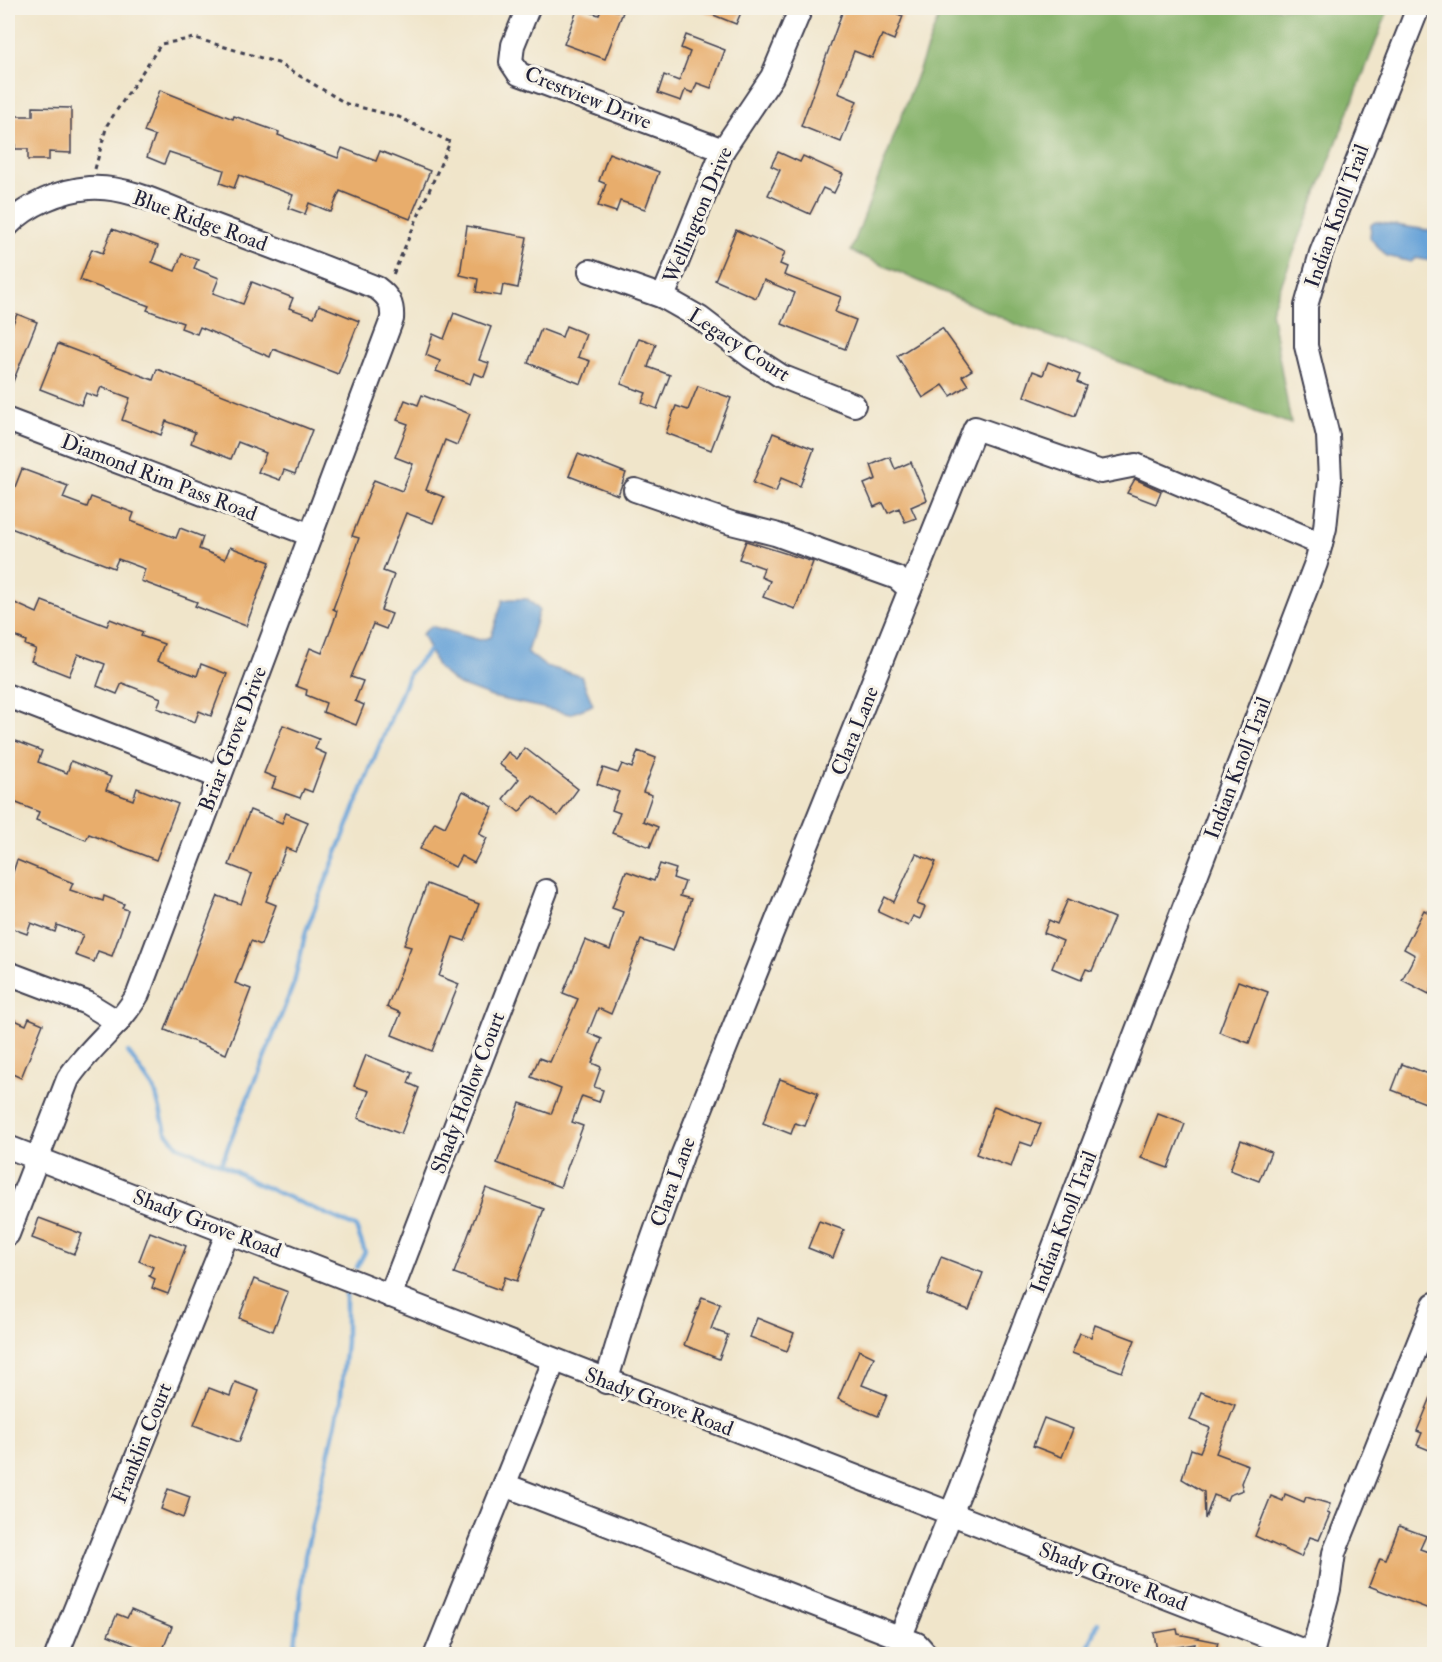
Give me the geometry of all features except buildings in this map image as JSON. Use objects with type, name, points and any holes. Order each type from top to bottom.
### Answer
[{"type":"street","name":"Crestview Drive","points":[[528,8],[513,45],[511,62],[519,74],[723,150]]},
{"type":"street","name":"Wellington Drive","points":[[663,297],[723,150],[772,77],[801,8]]},
{"type":"street","name":"Indian Knoll Trail","points":[[900,1638],[964,1480],[1305,594],[1321,544],[1330,480],[1328,436],[1306,346],[1306,306],[1317,264],[1418,8]]},
{"type":"street","name":"Blue Ridge Road","points":[[8,225],[16,216],[42,202],[90,188],[138,195],[377,288],[387,297]]},
{"type":"street","name":"Legacy Court","points":[[590,271],[663,297],[700,318],[781,376],[854,405]]},
{"type":"street","name":"Briar Grove Drive","points":[[8,1234],[68,1079],[80,1060],[118,1022],[138,994],[392,319],[387,297]]},
{"type":"street","name":"Diamond Rim Pass Road","points":[[8,420],[311,535]]},
{"type":"street","name":"Clara Lane","points":[[606,1382],[633,1293],[682,1156],[770,943],[975,428],[1101,472],[1136,465],[1321,544]]},
{"type":"street","points":[[635,490],[731,523],[775,534],[897,578],[910,589]]},
{"type":"street","points":[[8,696],[219,777]]},
{"type":"street","name":"Shady Hollow Court","points":[[390,1296],[546,891]]},
{"type":"street","points":[[8,973],[87,1003],[118,1022]]},
{"type":"street","name":"Shady Grove Road","points":[[8,1147],[606,1382],[1312,1654]]},
{"type":"street","name":"Franklin Court","points":[[57,1654],[228,1232]]},
{"type":"street","points":[[1312,1654],[1322,1618],[1334,1553],[1434,1304]]},
{"type":"street","points":[[436,1654],[554,1361]]},
{"type":"street","points":[[505,1485],[917,1644],[926,1654]]},
{"type":"path","points":[[90,188],[107,125],[161,44],[195,38],[278,63],[347,104],[399,117],[450,142],[387,297]]},
{"type":"green space","points":[[942,8],[1389,8],[1271,311],[1291,424],[1018,325],[851,251]]},
{"type":"water","points":[[1375,222],[1434,231],[1434,257],[1430,261],[1416,258],[1411,262],[1387,256],[1370,238],[1371,225]]},
{"type":"water","points":[[528,599],[539,610],[527,652],[545,666],[581,676],[593,705],[570,714],[492,697],[457,684],[438,668],[422,634],[431,626],[480,640],[491,637],[503,600]]},
{"type":"waterway","points":[[357,1267],[365,1252],[356,1227],[258,1184],[221,1164],[294,983],[306,931],[378,749],[410,672],[429,651]]},
{"type":"waterway","points":[[128,1052],[155,1091],[166,1132],[178,1146],[221,1164]]},
{"type":"waterway","points":[[294,1654],[305,1556],[340,1404],[346,1342],[346,1294]]},
{"type":"waterway","points":[[1086,1654],[1098,1622]]}]
